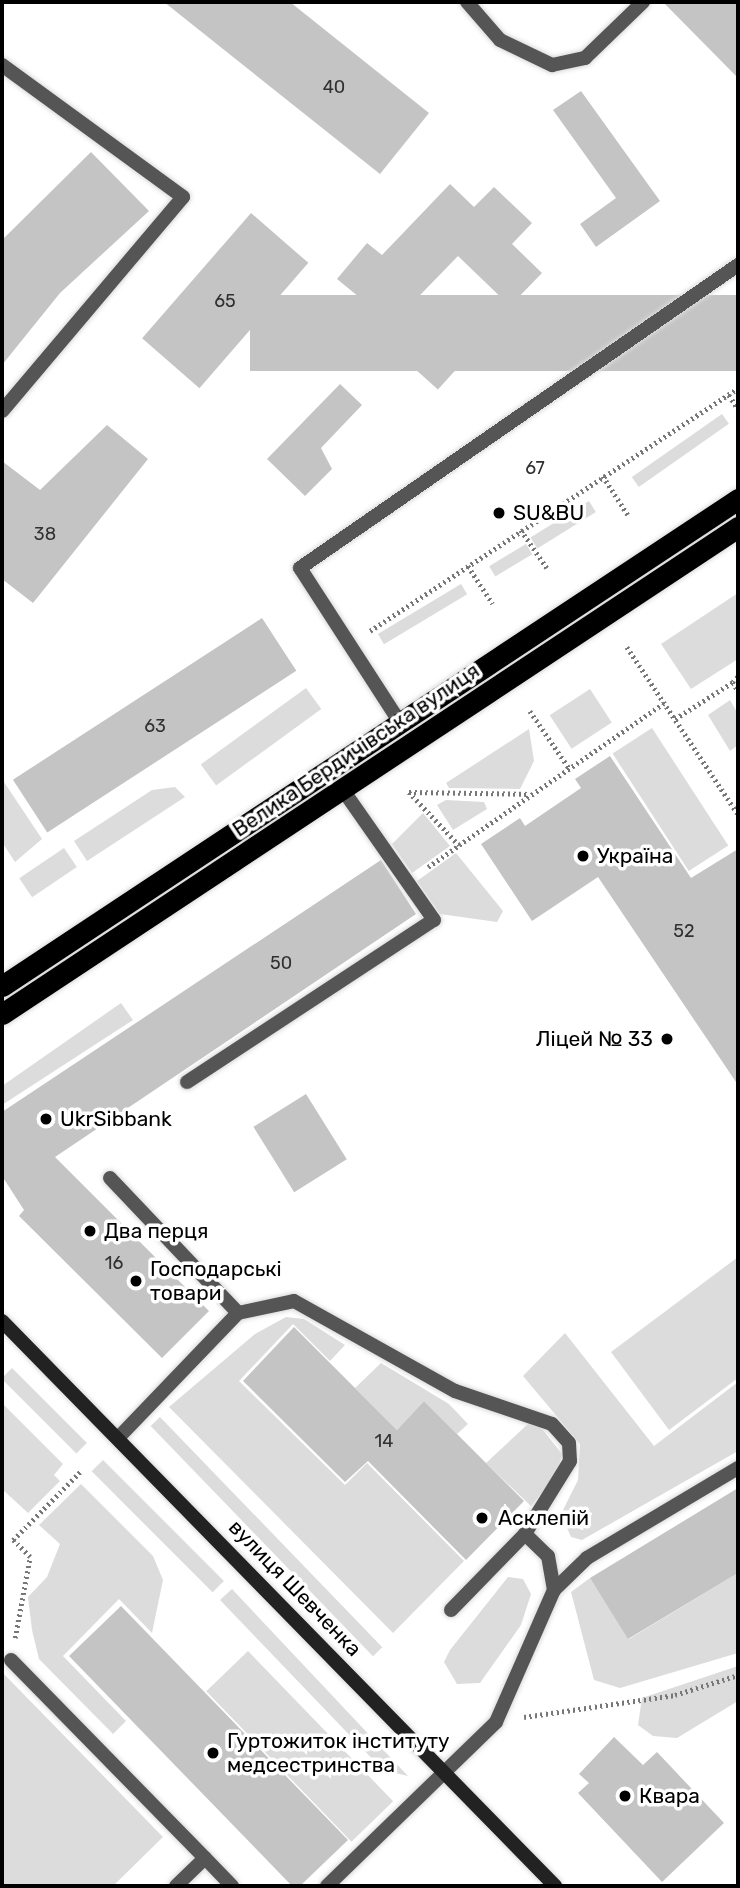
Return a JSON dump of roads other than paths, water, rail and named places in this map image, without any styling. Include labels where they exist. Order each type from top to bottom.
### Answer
[{"type":"highway","name":"Велика Бердичівська вулиця","points":[[2,986],[738,499]]},
{"type":"highway","name":"Велика Бердичівська вулиця","points":[[2,1014],[738,527]]},
{"type":"street","name":"вулиця Шевченка","points":[[2,1321],[119,1437],[555,1886]]},
{"type":"lane","points":[[467,2],[500,40],[552,65],[585,58],[643,2]]},
{"type":"lane","points":[[2,65],[183,197],[2,411]]},
{"type":"lane","points":[[399,721],[300,568],[738,265]]},
{"type":"lane","points":[[187,1082],[434,920],[343,790]]},
{"type":"lane","points":[[110,1178],[238,1313]]},
{"type":"lane","points":[[119,1437],[238,1313],[294,1301],[455,1391],[552,1424],[569,1443],[570,1461],[524,1534],[451,1610]]},
{"type":"lane","points":[[327,1886],[496,1721],[554,1590],[587,1558],[738,1468]]},
{"type":"lane","points":[[524,1534],[548,1556],[554,1590]]},
{"type":"lane","points":[[11,1660],[232,1886]]},
{"type":"lane","points":[[176,1886],[205,1858]]},
{"type":"place","name":"SU&BU","points":[[499,513]]},
{"type":"place","name":"Україна","points":[[583,856]]},
{"type":"place","name":"Ліцей № 33","points":[[667,1039]]},
{"type":"place","name":"UkrSibbank","points":[[46,1119]]},
{"type":"place","name":"Два перця","points":[[90,1231]]},
{"type":"place","name":"Господарські товари","points":[[136,1281]]},
{"type":"place","name":"Асклепій","points":[[482,1518]]},
{"type":"place","name":"Гуртожиток інституту медсестринства","points":[[213,1753]]},
{"type":"place","name":"Квара","points":[[625,1796]]}]
